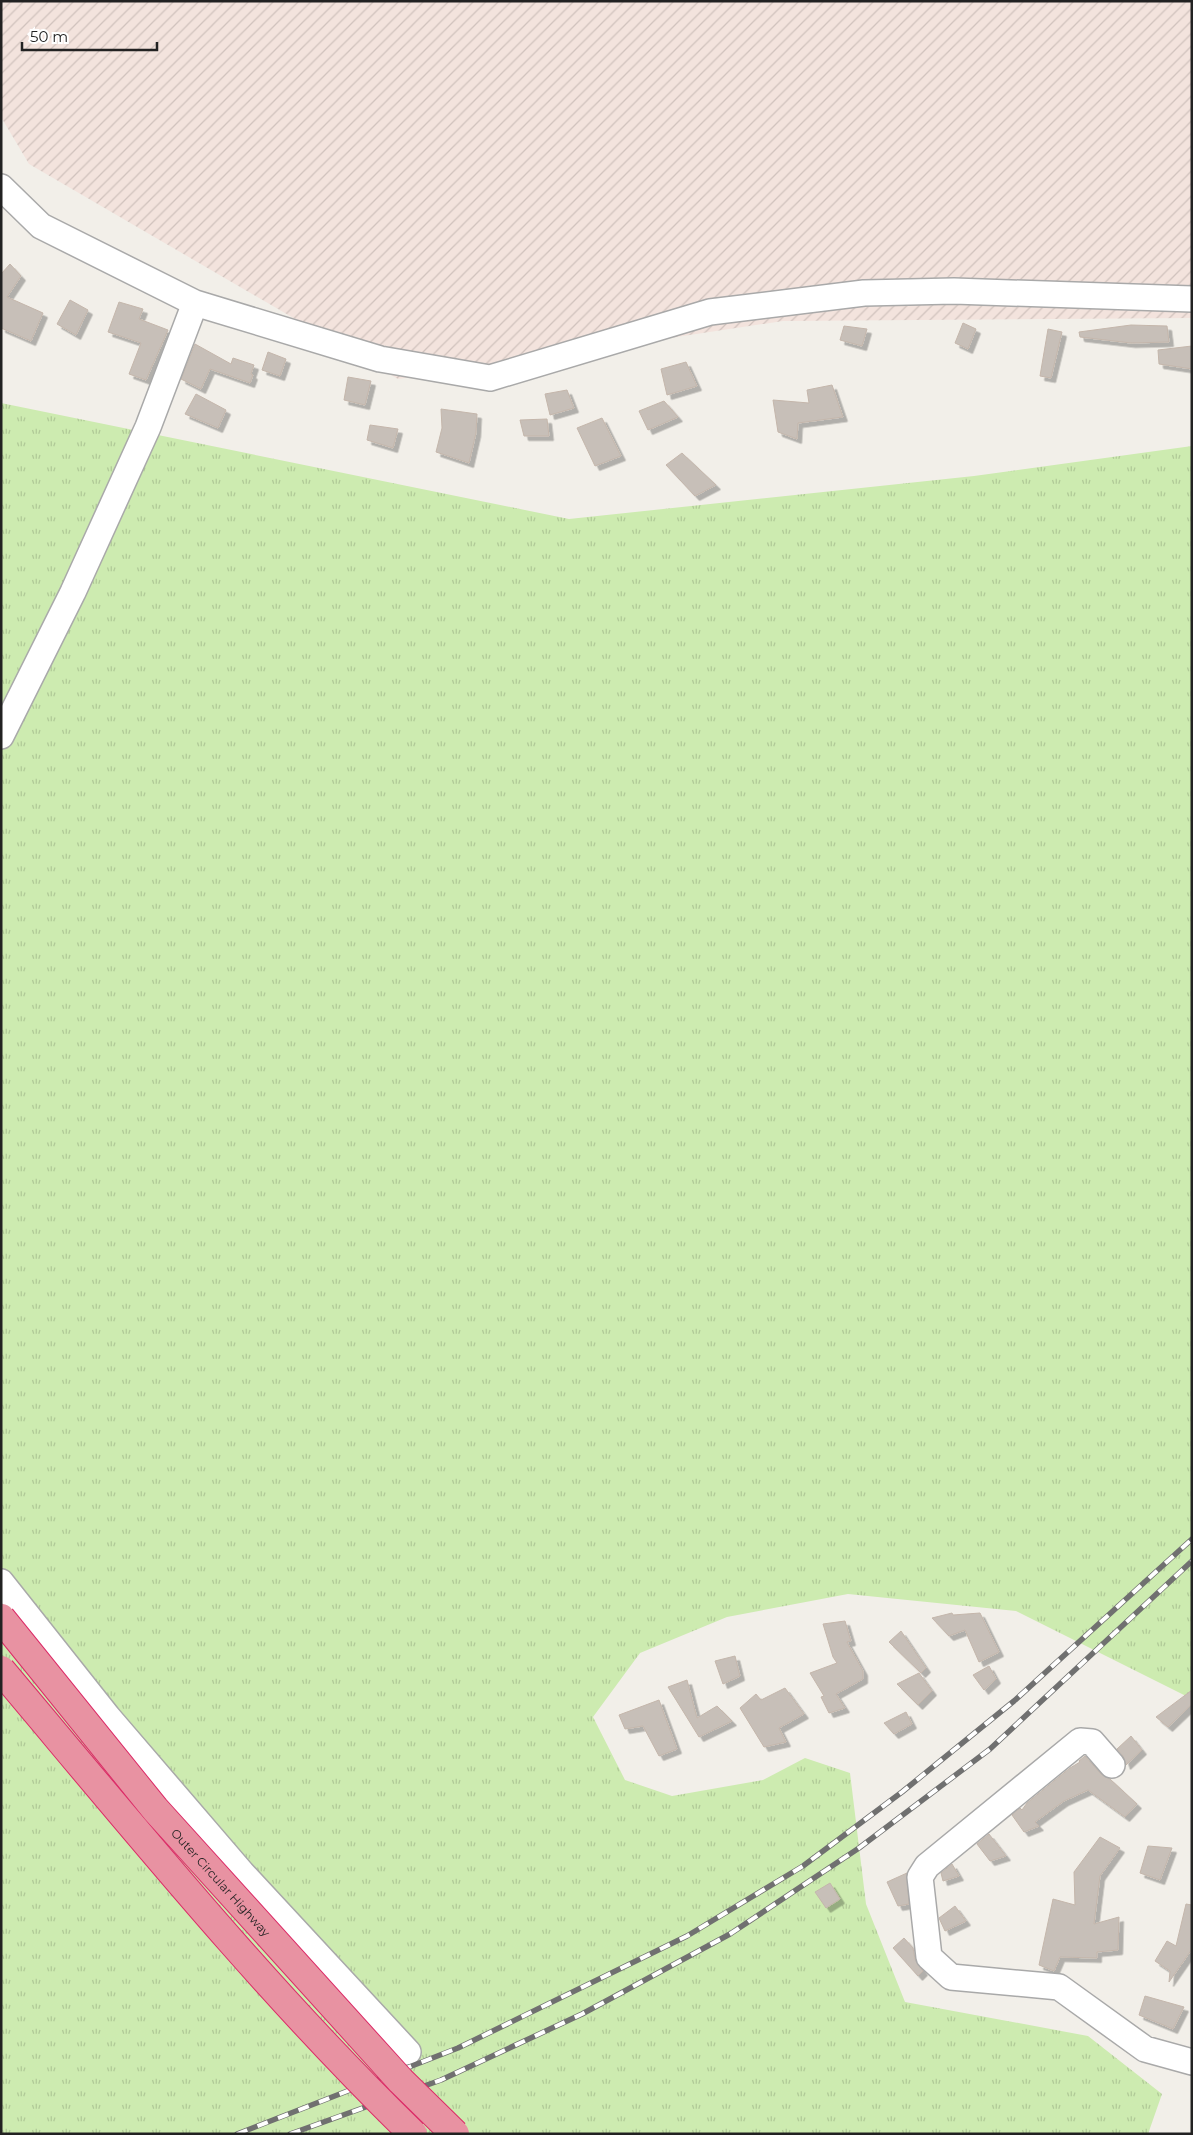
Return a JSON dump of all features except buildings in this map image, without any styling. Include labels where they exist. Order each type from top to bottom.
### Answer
[{"type":"highway","name":"Outer Circular Highway","points":[[1,1618],[155,1809],[401,2081],[455,2134]]},
{"type":"highway","points":[[1,1670],[281,1999],[413,2134]]},
{"type":"street","points":[[1,186],[42,226],[195,303],[380,359],[490,378],[710,312],[864,293],[954,291],[1192,299]]},
{"type":"street","points":[[1,736],[74,592],[144,436],[195,303]]},
{"type":"street","points":[[1,1582],[108,1717],[242,1873],[408,2052]]},
{"type":"street","points":[[1112,1765],[1092,1742],[1080,1741],[927,1866],[920,1877],[930,1957],[952,1976],[1059,1987],[1145,2049],[1192,2062]]},
{"type":"shaded area","points":[[1,1],[1192,1],[1192,318],[783,321],[398,379],[29,164],[1,117]]},
{"type":"green space","points":[[1,403],[569,519],[974,476],[1192,446],[1192,1699],[1016,1611],[848,1594],[727,1617],[640,1653],[593,1717],[625,1780],[672,1796],[763,1780],[805,1758],[850,1773],[866,1904],[905,2002],[1088,2036],[1162,2094],[1148,2134],[1,2134]]},
{"type":"railway","points":[[237,2134],[458,2048],[687,1936],[803,1866],[902,1792],[1014,1701],[1192,1539]]},
{"type":"railway","points":[[290,2134],[441,2080],[582,2014],[730,1934],[859,1848],[990,1749],[1192,1561]]}]
